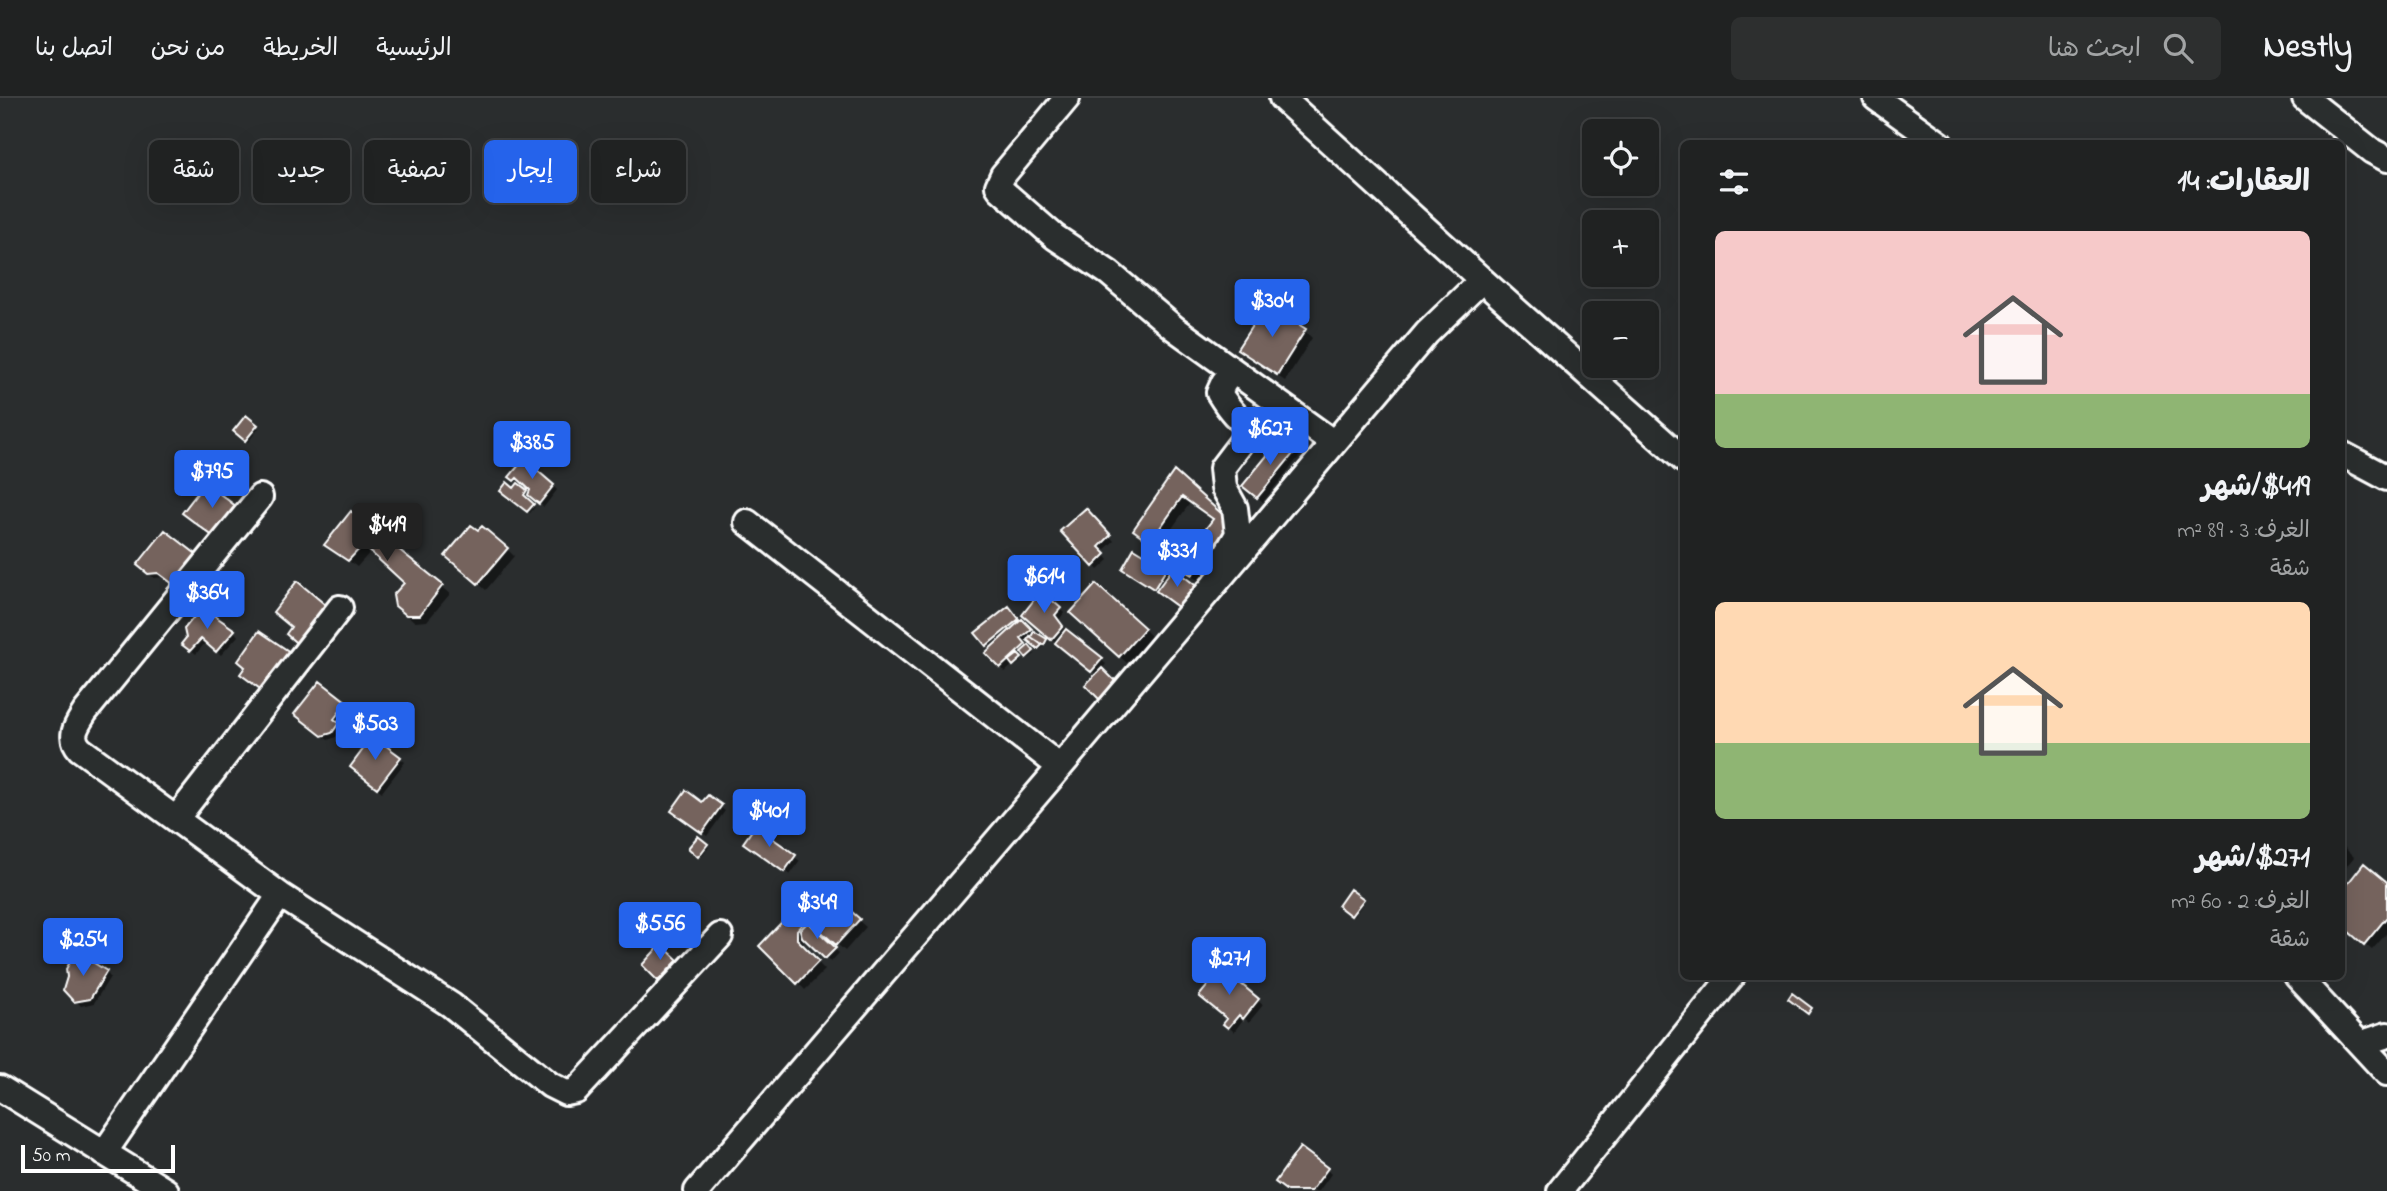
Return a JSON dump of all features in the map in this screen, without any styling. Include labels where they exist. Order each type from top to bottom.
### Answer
[{"type":"street","points":[[1067,98],[1003,174],[1000,190],[1055,237],[1109,273],[1174,328],[1334,443]]},
{"type":"street","points":[[1282,98],[1680,456]]},
{"type":"street","points":[[1876,98],[1934,140]]},
{"type":"street","points":[[2305,98],[2372,151],[2387,159]]},
{"type":"street","points":[[697,1191],[1060,768],[1427,333],[1482,280]]},
{"type":"street","points":[[1234,372],[1224,382],[1219,393],[1228,408],[1247,424],[1259,428],[1275,423],[1280,415],[1275,401]]},
{"type":"street","points":[[1215,584],[1224,558],[1238,534],[1235,508],[1224,488],[1223,468],[1254,426]]},
{"type":"street","points":[[2345,456],[2387,478]]},
{"type":"street","points":[[260,497],[85,712],[73,734],[74,742],[80,749],[280,895],[451,1005],[550,1085],[566,1093],[576,1091],[720,936]]},
{"type":"street","points":[[747,522],[1060,768]]},
{"type":"street","points":[[176,819],[340,608]]},
{"type":"street","points":[[104,1153],[280,895]]},
{"type":"street","points":[[1560,1191],[1729,980]]},
{"type":"street","points":[[2301,980],[2387,1073]]},
{"type":"street","points":[[2360,1044],[2387,1035]]},
{"type":"street","points":[[0,1088],[166,1191]]},
{"type":"building","points":[[1266,304],[1306,329],[1277,375],[1237,349]]},
{"type":"building","points":[[246,415],[258,425],[245,441],[233,431]]},
{"type":"building","points":[[1283,436],[1298,448],[1257,498],[1242,486]]},
{"type":"building","points":[[524,459],[554,485],[539,504],[528,495],[530,490],[517,478],[514,481],[509,477]]},
{"type":"building","points":[[1174,471],[1231,522],[1192,575],[1164,560],[1174,546],[1179,549],[1183,544],[1196,553],[1206,538],[1201,535],[1213,519],[1182,497],[1150,542],[1133,530]]},
{"type":"building","points":[[209,478],[224,489],[220,494],[241,510],[218,540],[182,513]]},
{"type":"building","points":[[507,482],[514,488],[518,483],[527,490],[524,495],[534,504],[527,512],[500,491]]},
{"type":"building","points":[[1086,508],[1111,535],[1099,547],[1106,554],[1093,567],[1060,531]]},
{"type":"building","points":[[351,511],[443,585],[420,615],[406,615],[395,606],[393,595],[404,583],[363,545],[348,561],[324,545]]},
{"type":"building","points":[[471,525],[478,530],[482,526],[508,548],[478,584],[445,556]]},
{"type":"building","points":[[165,530],[200,557],[177,587],[158,573],[148,574],[137,565]]},
{"type":"building","points":[[1134,548],[1167,568],[1154,589],[1122,569]]},
{"type":"building","points":[[1173,568],[1199,588],[1182,610],[1156,591]]},
{"type":"building","points":[[297,581],[328,607],[302,648],[286,634],[291,627],[273,612]]},
{"type":"building","points":[[1096,584],[1145,628],[1119,657],[1070,613]]},
{"type":"building","points":[[1041,591],[1061,608],[1055,615],[1063,626],[1051,640],[1022,615]]},
{"type":"building","points":[[1009,606],[1019,619],[986,646],[975,633]]},
{"type":"building","points":[[202,607],[235,630],[216,652],[201,639],[190,651],[181,644],[186,638],[184,629]]},
{"type":"building","points":[[1022,619],[1032,629],[1021,638],[1026,644],[1000,668],[985,653]]},
{"type":"building","points":[[1066,629],[1103,658],[1091,672],[1055,643]]},
{"type":"building","points":[[259,631],[290,652],[263,691],[240,674],[245,667],[238,661]]},
{"type":"building","points":[[1034,631],[1047,639],[1044,645],[1031,637]]},
{"type":"building","points":[[1030,636],[1042,645],[1038,649],[1027,640]]},
{"type":"building","points":[[1029,645],[1034,651],[1026,658],[1021,652]]},
{"type":"building","points":[[1018,654],[1022,658],[1013,666],[1009,661]]},
{"type":"building","points":[[1102,668],[1121,687],[1104,704],[1085,685]]},
{"type":"building","points":[[320,681],[347,702],[334,719],[339,723],[332,733],[322,736],[294,714]]},
{"type":"building","points":[[373,736],[401,757],[377,788],[350,767]]},
{"type":"building","points":[[686,790],[702,802],[708,795],[722,805],[702,833],[671,811]]},
{"type":"building","points":[[755,826],[796,855],[784,872],[743,843]]},
{"type":"building","points":[[698,836],[708,844],[698,857],[688,848]]},
{"type":"building","points":[[2364,863],[2387,882],[2387,917],[2364,945],[2345,929],[2345,887]]},
{"type":"building","points":[[819,883],[860,919],[836,945],[807,919],[797,930],[797,939],[819,961],[797,984],[759,946]]},
{"type":"building","points":[[1350,889],[1364,899],[1351,916],[1338,906]]},
{"type":"building","points":[[808,922],[836,948],[825,959],[802,937],[800,930]]},
{"type":"building","points":[[661,944],[678,960],[658,981],[642,965]]},
{"type":"building","points":[[76,952],[107,971],[90,999],[74,1002],[63,990],[67,977],[66,969]]},
{"type":"building","points":[[1222,968],[1259,999],[1243,1019],[1239,1015],[1228,1028],[1223,1024],[1227,1019],[1199,996]]},
{"type":"building","points":[[1792,993],[1812,1008],[1808,1014],[1788,999]]},
{"type":"building","points":[[1300,1147],[1328,1168],[1311,1191],[1287,1191],[1275,1182]]}]
